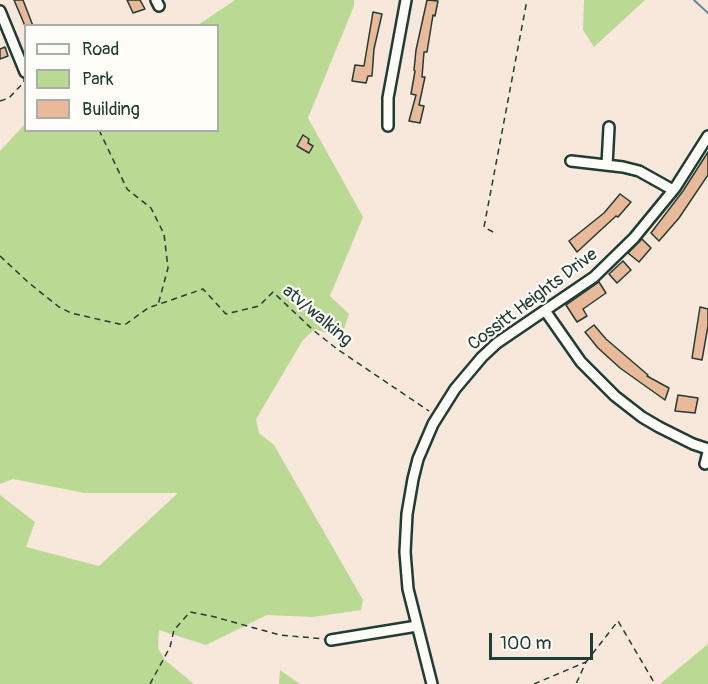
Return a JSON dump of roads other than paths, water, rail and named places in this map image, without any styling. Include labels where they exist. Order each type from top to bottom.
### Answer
[{"type":"street","points":[[388,126],[388,98],[406,0]]},
{"type":"street","points":[[0,11],[4,34],[24,77]]},
{"type":"street","points":[[608,165],[609,127]]},
{"type":"street","name":"Cossitt Heights Drive","points":[[432,684],[406,573],[406,532],[413,479],[425,441],[448,400],[482,357],[497,344],[594,277],[617,256],[673,190],[708,136]]},
{"type":"street","points":[[572,161],[639,171],[673,190]]},
{"type":"street","points":[[546,312],[581,362],[615,396],[659,427],[708,450],[705,464]]},
{"type":"street","points":[[331,640],[417,626]]},
{"type":"waterway","points":[[694,0],[708,13]]}]
